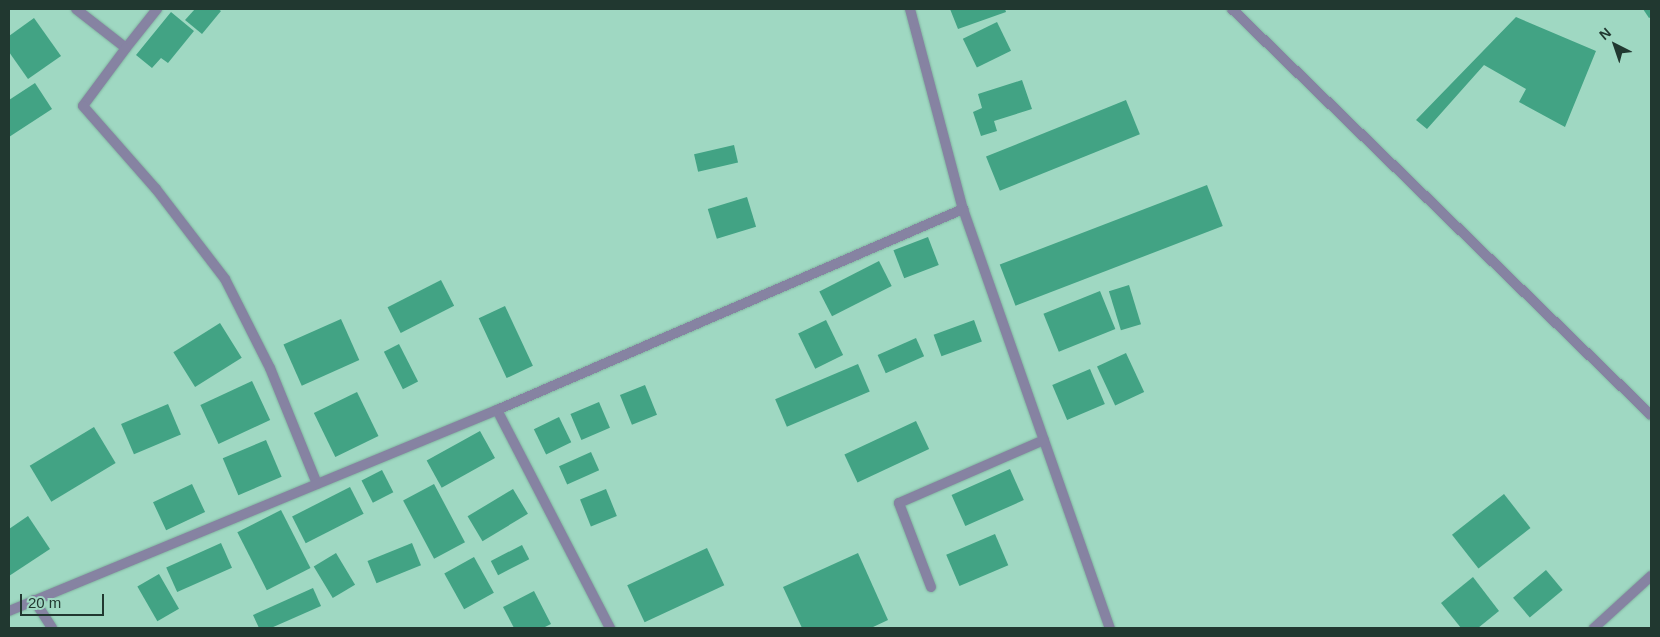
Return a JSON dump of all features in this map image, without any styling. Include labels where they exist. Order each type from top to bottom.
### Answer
[{"type":"street","points":[[76,9],[126,48]]},
{"type":"street","points":[[157,9],[83,106],[156,189],[224,279],[270,368],[317,484]]},
{"type":"street","points":[[910,9],[963,209],[1110,628]]},
{"type":"street","points":[[1232,9],[1651,415]]},
{"type":"street","points":[[9,611],[497,410],[963,209]]},
{"type":"street","points":[[497,410],[610,628]]},
{"type":"street","points":[[931,587],[898,503],[1044,440]]},
{"type":"street","points":[[1594,628],[1651,576]]},
{"type":"street","points":[[34,600],[52,628]]},
{"type":"building","points":[[195,9],[218,9],[221,11],[202,34],[185,20]]},
{"type":"building","points":[[950,9],[1005,9],[1006,12],[958,29]]},
{"type":"building","points":[[1643,9],[1651,9],[1651,17],[1649,18]]},
{"type":"building","points":[[171,12],[194,31],[168,63],[161,58],[152,68],[136,55]]},
{"type":"building","points":[[1516,17],[1596,51],[1565,127],[1519,102],[1526,89],[1484,65],[1427,129],[1416,120]]},
{"type":"building","points":[[34,18],[61,56],[28,79],[9,52],[9,36]]},
{"type":"building","points":[[997,22],[1011,51],[977,67],[963,39]]},
{"type":"building","points":[[1022,80],[1032,109],[994,121],[997,131],[981,136],[973,112],[982,108],[978,94]]},
{"type":"building","points":[[35,83],[52,109],[9,137],[9,100]]},
{"type":"building","points":[[1126,100],[1140,134],[1000,191],[986,157]]},
{"type":"building","points":[[734,145],[738,163],[698,172],[694,154]]},
{"type":"building","points":[[1207,185],[1223,226],[1016,306],[1000,265]]},
{"type":"building","points":[[747,197],[756,227],[717,239],[708,209]]},
{"type":"building","points":[[928,237],[939,265],[904,278],[893,250]]},
{"type":"building","points":[[879,261],[892,286],[832,316],[819,291]]},
{"type":"building","points":[[441,280],[454,306],[401,333],[388,307]]},
{"type":"building","points":[[1129,285],[1141,324],[1121,330],[1109,291]]},
{"type":"building","points":[[1100,291],[1115,329],[1059,352],[1043,314]]},
{"type":"building","points":[[505,306],[533,366],[507,378],[479,318]]},
{"type":"building","points":[[341,319],[359,360],[302,386],[283,345]]},
{"type":"building","points":[[826,320],[843,355],[815,369],[798,334]]},
{"type":"building","points":[[974,320],[982,342],[941,356],[934,335]]},
{"type":"building","points":[[220,323],[242,358],[195,387],[173,352]]},
{"type":"building","points":[[916,338],[924,356],[886,373],[878,355]]},
{"type":"building","points":[[399,344],[418,381],[403,389],[384,352]]},
{"type":"building","points":[[1126,353],[1144,392],[1115,405],[1097,367]]},
{"type":"building","points":[[858,364],[870,392],[787,427],[775,399]]},
{"type":"building","points":[[1090,369],[1105,404],[1067,420],[1052,385]]},
{"type":"building","points":[[252,381],[270,420],[219,444],[200,405]]},
{"type":"building","points":[[645,385],[657,415],[632,425],[620,395]]},
{"type":"building","points":[[357,392],[378,436],[335,457],[314,413]]},
{"type":"building","points":[[599,402],[610,428],[581,440],[570,414]]},
{"type":"building","points":[[168,404],[181,434],[134,454],[121,424]]},
{"type":"building","points":[[559,417],[571,442],[546,454],[534,429]]},
{"type":"building","points":[[916,421],[929,449],[858,482],[844,454]]},
{"type":"building","points":[[94,427],[116,463],[51,502],[30,466]]},
{"type":"building","points":[[480,431],[495,458],[442,488],[427,461]]},
{"type":"building","points":[[266,440],[282,477],[238,495],[223,458]]},
{"type":"building","points":[[591,452],[599,470],[567,485],[559,466]]},
{"type":"building","points":[[1010,469],[1024,500],[965,526],[952,495]]},
{"type":"building","points":[[382,470],[393,492],[373,503],[362,480]]},
{"type":"building","points":[[192,484],[205,512],[166,530],[153,502]]},
{"type":"building","points":[[434,484],[465,542],[434,559],[403,500]]},
{"type":"building","points":[[350,487],[364,514],[306,543],[292,517]]},
{"type":"building","points":[[513,489],[528,514],[483,541],[468,516]]},
{"type":"building","points":[[606,489],[617,516],[591,526],[580,499]]},
{"type":"building","points":[[1504,494],[1530,528],[1478,569],[1452,535]]},
{"type":"building","points":[[281,510],[311,568],[267,590],[237,532]]},
{"type":"building","points":[[28,516],[50,549],[9,576],[9,529]]},
{"type":"building","points":[[995,534],[1008,565],[959,586],[946,555]]},
{"type":"building","points":[[221,543],[232,568],[177,592],[166,567]]},
{"type":"building","points":[[412,543],[421,565],[376,583],[367,561]]},
{"type":"building","points":[[522,545],[529,559],[498,575],[491,561]]},
{"type":"building","points":[[707,548],[724,585],[645,622],[627,585]]},
{"type":"building","points":[[336,553],[355,585],[333,598],[314,566]]},
{"type":"building","points":[[858,553],[888,620],[871,628],[802,628],[783,587]]},
{"type":"building","points":[[474,557],[494,593],[464,609],[444,573]]},
{"type":"building","points":[[1546,570],[1563,590],[1530,618],[1513,598]]},
{"type":"building","points":[[159,574],[179,609],[157,621],[137,586]]},
{"type":"building","points":[[1473,577],[1499,611],[1478,628],[1461,628],[1441,603]]},
{"type":"building","points":[[313,588],[321,606],[271,628],[259,628],[253,615]]},
{"type":"building","points":[[534,591],[551,624],[543,628],[514,628],[503,607]]}]
